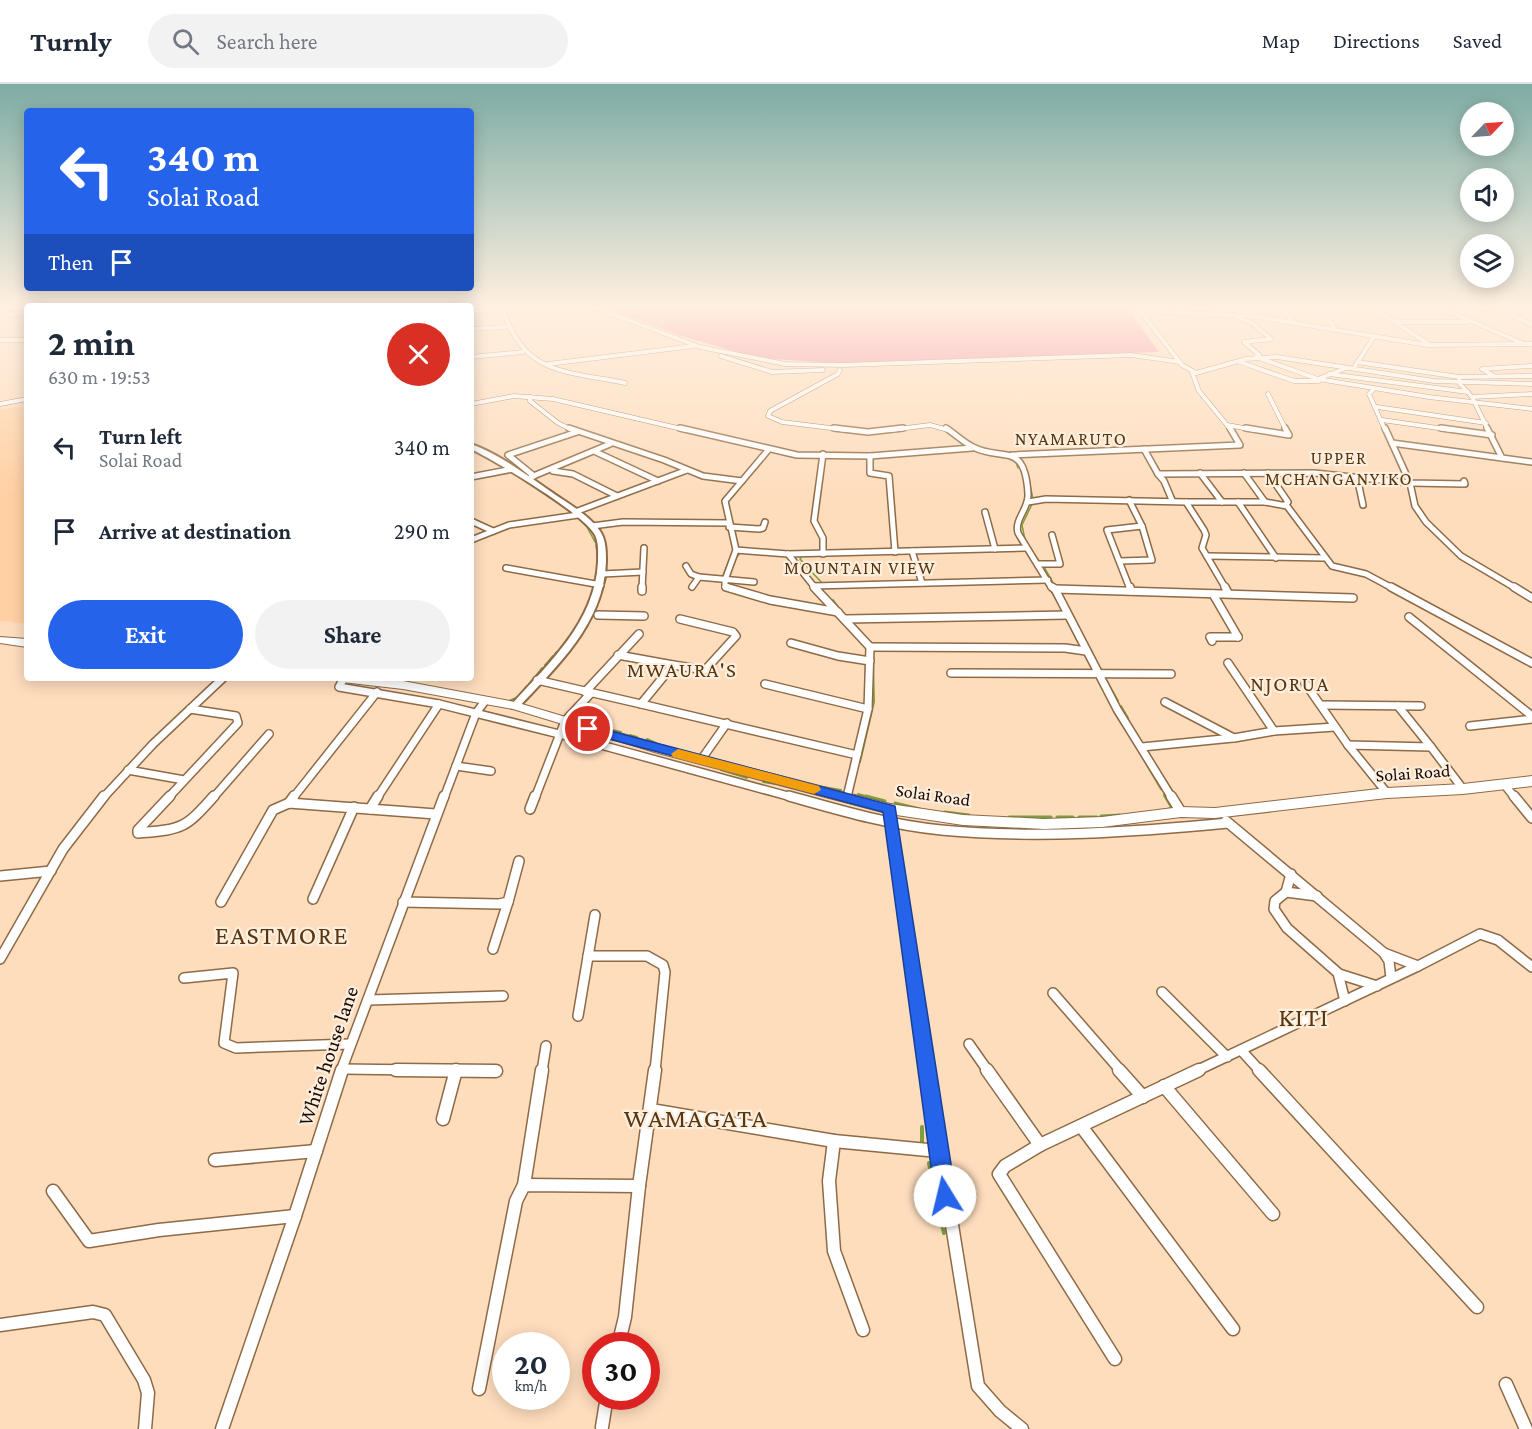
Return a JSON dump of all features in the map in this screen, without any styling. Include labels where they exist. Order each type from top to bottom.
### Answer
[{"type":"highway","points":[[0,640],[24,644]]},
{"type":"highway","name":"Solai Road","points":[[369,681],[515,705],[562,728],[847,797],[891,815],[1044,824],[1102,822],[1181,812],[1215,813],[1387,793],[1463,789],[1532,781]]},
{"type":"street","points":[[559,370],[625,383]]},
{"type":"street","points":[[764,370],[772,372],[840,370]]},
{"type":"street","points":[[840,370],[838,374],[770,411],[768,416],[782,422],[854,432],[930,425],[946,428],[974,448]]},
{"type":"street","points":[[1189,370],[1198,373],[1210,370]]},
{"type":"street","points":[[1262,370],[1294,381],[1319,380],[1327,374],[1347,370]]},
{"type":"street","points":[[1291,370],[1319,380],[1374,389],[1532,409]]},
{"type":"street","points":[[1367,370],[1460,384],[1532,384]]},
{"type":"street","points":[[1410,370],[1459,377],[1532,376]]},
{"type":"street","points":[[1483,370],[1494,376]]},
{"type":"street","points":[[474,403],[514,396],[575,403],[797,455],[870,456],[974,448],[1012,455],[1240,445],[1234,434],[1200,392],[1191,372]]},
{"type":"street","points":[[1327,374],[1469,392]]},
{"type":"street","points":[[1459,377],[1460,384],[1474,400],[1502,458]]},
{"type":"street","points":[[1374,389],[1370,394],[1410,483],[1415,506],[1440,538],[1461,556],[1532,598]]},
{"type":"street","points":[[1225,424],[1288,435],[1268,394]]},
{"type":"street","points":[[1474,400],[1532,394]]},
{"type":"street","points":[[530,398],[530,401],[558,423],[577,432],[687,470],[714,478],[742,481]]},
{"type":"street","points":[[0,404],[24,399]]},
{"type":"street","points":[[1377,407],[1486,423]]},
{"type":"street","points":[[1382,420],[1492,435]]},
{"type":"street","points":[[515,705],[579,631],[590,614],[601,585],[602,574],[600,538],[592,526],[531,477],[508,455],[577,432]]},
{"type":"street","points":[[1392,443],[1532,462]]},
{"type":"street","points":[[474,448],[531,477],[596,452],[610,444]]},
{"type":"street","points":[[769,449],[725,501],[736,550],[725,580],[725,587],[742,593],[838,612]]},
{"type":"street","points":[[1144,449],[1164,481],[1172,500]]},
{"type":"street","points":[[596,452],[658,481]]},
{"type":"street","points":[[823,454],[814,521],[824,538],[823,554]]},
{"type":"street","points":[[1012,455],[1017,458],[1023,469],[1028,502],[1016,527],[1050,587],[1055,589],[1353,598]]},
{"type":"street","points":[[870,456],[870,473],[889,476],[895,552]]},
{"type":"street","points":[[474,476],[513,469]]},
{"type":"street","points":[[474,539],[509,525],[577,513],[687,470]]},
{"type":"street","points":[[548,471],[572,471],[581,475],[601,491],[617,496]]},
{"type":"street","points":[[1158,474],[1314,472],[1410,483],[1465,484],[1464,481]]},
{"type":"street","points":[[1200,473],[1222,502]]},
{"type":"street","points":[[1244,473],[1265,502]]},
{"type":"street","points":[[1268,473],[1288,502],[1285,505]]},
{"type":"street","points":[[1357,477],[1362,505]]},
{"type":"street","points":[[1028,502],[1046,499],[1172,500],[1265,502],[1285,505],[1334,568],[1366,574],[1532,663]]},
{"type":"street","points":[[1120,561],[1152,560],[1142,526],[1129,500]]},
{"type":"street","points":[[1186,502],[1206,535],[1202,548],[1228,594]]},
{"type":"street","points":[[1238,502],[1276,558]]},
{"type":"street","points":[[985,512],[995,549]]},
{"type":"street","points":[[474,522],[493,531]]},
{"type":"street","points":[[592,526],[623,522],[729,525],[759,529],[765,522]]},
{"type":"street","points":[[1131,591],[1107,530],[1142,526]]},
{"type":"street","points":[[1038,564],[1060,564],[1052,535]]},
{"type":"street","points":[[642,591],[644,548]]},
{"type":"street","points":[[736,550],[823,554],[1026,548]]},
{"type":"street","points":[[912,551],[922,583]]},
{"type":"street","points":[[788,554],[813,586],[870,647],[868,709],[847,797]]},
{"type":"street","points":[[1207,556],[1324,558]]},
{"type":"street","points":[[686,566],[691,574],[699,577],[754,582]]},
{"type":"street","points":[[506,568],[601,585]]},
{"type":"street","points":[[602,574],[643,572]]},
{"type":"street","points":[[693,588],[699,577]]},
{"type":"street","points":[[813,586],[1048,580]]},
{"type":"street","points":[[1055,589],[1098,674],[1181,812]]},
{"type":"street","points":[[1212,641],[1210,637],[1238,637],[1213,594]]},
{"type":"street","points":[[598,615],[644,616]]},
{"type":"street","points":[[844,619],[1067,615]]},
{"type":"street","points":[[1409,617],[1532,718]]},
{"type":"street","points":[[618,655],[701,672],[708,669],[736,636],[733,632],[680,619]]},
{"type":"street","points":[[530,809],[562,728],[618,655],[639,634]]},
{"type":"street","points":[[791,643],[838,656],[870,661]]},
{"type":"street","points":[[870,647],[1065,648],[1086,651]]},
{"type":"street","points":[[1228,663],[1274,731]]},
{"type":"street","points":[[642,705],[673,665]]},
{"type":"street","points":[[951,673],[1171,674]]},
{"type":"street","points":[[537,680],[857,755]]},
{"type":"street","points":[[0,959],[51,871],[87,816],[128,770],[220,681]]},
{"type":"street","points":[[342,681],[339,687],[377,692],[562,728]]},
{"type":"street","points":[[765,684],[868,709]]},
{"type":"street","points":[[1305,684],[1348,745],[1387,793]]},
{"type":"street","points":[[221,902],[273,810],[289,802],[377,692]]},
{"type":"street","name":"White house lane","points":[[222,1429],[295,1216],[350,1044],[369,1000],[436,814],[476,713],[485,701]]},
{"type":"street","points":[[1165,702],[1234,738]]},
{"type":"street","points":[[370,809],[439,704]]},
{"type":"street","points":[[1321,705],[1421,706]]},
{"type":"street","points":[[1398,706],[1463,789]]},
{"type":"street","points":[[190,709],[236,716],[238,723],[138,830],[138,833],[176,830],[194,819],[269,734]]},
{"type":"street","points":[[1470,726],[1532,718]]},
{"type":"street","points":[[701,760],[727,723]]},
{"type":"street","points":[[1142,747],[1234,738],[1274,731],[1335,727]]},
{"type":"street","points":[[583,734],[861,816],[891,815],[940,830],[1066,834],[1123,833],[1228,823]]},
{"type":"street","points":[[1348,745],[1431,747]]},
{"type":"street","points":[[456,766],[491,771]]},
{"type":"street","points":[[128,770],[184,780]]},
{"type":"street","points":[[1504,784],[1532,818]]},
{"type":"street","points":[[289,802],[436,814]]},
{"type":"street","points":[[313,899],[354,807]]},
{"type":"street","points":[[1215,813],[1384,953],[1389,961],[1391,978]]},
{"type":"street","points":[[891,815],[938,1151],[978,1386],[1000,1411],[1022,1429]]},
{"type":"street","points":[[493,949],[519,861]]},
{"type":"street","points":[[0,876],[51,871]]},
{"type":"street","points":[[1291,874],[1286,892],[1275,901],[1273,908],[1275,916],[1339,974],[1377,986]]},
{"type":"street","points":[[1286,892],[1317,896]]},
{"type":"street","points":[[403,902],[499,904],[508,902]]},
{"type":"street","points":[[578,1016],[595,915]]},
{"type":"street","points":[[1114,1359],[999,1174],[1005,1166],[1040,1145],[1377,986],[1480,934],[1498,940],[1532,967]]},
{"type":"street","points":[[1384,953],[1418,966]]},
{"type":"street","points":[[588,956],[647,956],[663,965],[651,1110],[639,1186],[621,1332]]},
{"type":"street","points":[[184,978],[233,973],[234,985],[223,1026],[224,1043],[236,1048],[350,1044]]},
{"type":"street","points":[[1339,974],[1346,1000]]},
{"type":"street","points":[[1162,992],[1227,1057]]},
{"type":"street","points":[[1053,993],[1143,1097]]},
{"type":"street","points":[[369,1000],[502,996]]},
{"type":"street","points":[[969,1044],[1040,1145]]},
{"type":"street","points":[[479,1389],[516,1201],[524,1185],[546,1046]]},
{"type":"street","points":[[1241,1050],[1477,1306]]},
{"type":"street","points":[[342,1069],[496,1071]]},
{"type":"street","points":[[442,1119],[456,1070]]},
{"type":"street","points":[[1164,1086],[1273,1214]]},
{"type":"street","points":[[651,1110],[834,1141],[938,1151]]},
{"type":"street","points":[[1081,1126],[1233,1329]]},
{"type":"street","points":[[834,1141],[830,1181],[834,1251],[863,1330]]},
{"type":"street","points":[[215,1160],[316,1151]]},
{"type":"street","points":[[524,1185],[639,1186]]},
{"type":"street","points":[[53,1191],[90,1241],[159,1230],[295,1216]]},
{"type":"street","points":[[0,1325],[93,1312],[105,1315],[144,1380],[148,1393],[144,1429]]},
{"type":"street","points":[[1506,1384],[1526,1429]]},
{"type":"street","points":[[602,1426],[605,1410]]},
{"type":"shaded area","points":[[24,406],[24,624],[0,621],[0,409]]},
{"type":"waterway","points":[[474,450],[479,453]]},
{"type":"waterway","points":[[1015,460],[1018,468]]},
{"type":"waterway","points":[[1026,470],[1029,477]]},
{"type":"waterway","points":[[512,472],[574,514]]},
{"type":"waterway","points":[[1029,480],[1033,499]]},
{"type":"waterway","points":[[559,498],[572,506]]},
{"type":"waterway","points":[[1025,540],[1022,525],[1033,502]]},
{"type":"waterway","points":[[577,516],[587,527],[595,542]]},
{"type":"waterway","points":[[1016,535],[1022,546]]},
{"type":"waterway","points":[[596,545],[597,552]]},
{"type":"waterway","points":[[803,551],[815,551]]},
{"type":"waterway","points":[[736,558],[740,553]]},
{"type":"waterway","points":[[1033,553],[1040,562]]},
{"type":"waterway","points":[[605,554],[607,572]]},
{"type":"waterway","points":[[802,556],[800,559],[822,583]]},
{"type":"waterway","points":[[722,578],[730,558]]},
{"type":"waterway","points":[[1043,565],[1055,586]]},
{"type":"waterway","points":[[603,589],[607,575]]},
{"type":"waterway","points":[[588,622],[603,587]]},
{"type":"waterway","points":[[1050,589],[1058,602]]},
{"type":"waterway","points":[[580,621],[592,596]]},
{"type":"waterway","points":[[833,600],[840,610]]},
{"type":"waterway","points":[[1065,616],[1080,646]]},
{"type":"waterway","points":[[1091,650],[1096,661]]},
{"type":"waterway","points":[[1084,653],[1094,672]]},
{"type":"waterway","points":[[548,662],[553,656]]},
{"type":"waterway","points":[[860,762],[874,702],[873,661]]},
{"type":"waterway","points":[[535,677],[542,668]]},
{"type":"waterway","points":[[1105,678],[1118,701]]},
{"type":"waterway","points":[[529,684],[533,679]]},
{"type":"waterway","points":[[509,701],[518,697],[527,686]]},
{"type":"waterway","points":[[1121,706],[1128,718]]},
{"type":"waterway","points":[[1115,713],[1123,726]]},
{"type":"waterway","points":[[604,728],[621,732]]},
{"type":"waterway","points":[[630,735],[637,737]]},
{"type":"waterway","points":[[1130,736],[1161,789]]},
{"type":"waterway","points":[[647,739],[656,743]]},
{"type":"waterway","points":[[721,770],[747,778]]},
{"type":"waterway","points":[[763,782],[776,784]]},
{"type":"waterway","points":[[823,787],[841,790]]},
{"type":"waterway","points":[[858,794],[872,798]]},
{"type":"waterway","points":[[866,796],[885,801]]},
{"type":"waterway","points":[[1165,796],[1172,808],[1169,809]]},
{"type":"waterway","points":[[895,803],[920,809]]},
{"type":"waterway","points":[[945,812],[969,815]]},
{"type":"waterway","points":[[1101,816],[1120,815]]},
{"type":"waterway","points":[[1009,817],[1051,817]]},
{"type":"waterway","points":[[1057,817],[1073,817]]},
{"type":"waterway","points":[[1079,817],[1097,817]]},
{"type":"waterway","points":[[922,1127],[922,1142]]},
{"type":"waterway","points":[[929,1163],[944,1233]]},
{"type":"slow traffic","points":[[678,754],[814,790]]},
{"type":"district","name":"NYAMARUTO","points":[[1071,439]]},
{"type":"district","name":"UPPER MCHANGANYIKO","points":[[1339,468]]},
{"type":"district","name":"MOUNTAIN VIEW","points":[[860,568]]},
{"type":"district","name":"MWAURA'S","points":[[682,670]]},
{"type":"district","name":"NJORUA","points":[[1290,684]]},
{"type":"district","name":"EASTMORE","points":[[282,935]]},
{"type":"district","name":"KITI","points":[[1304,1017]]},
{"type":"district","name":"WAMAGATA","points":[[696,1118]]},
{"type":"route","points":[[588,729],[890,809],[945,1196]]}]
